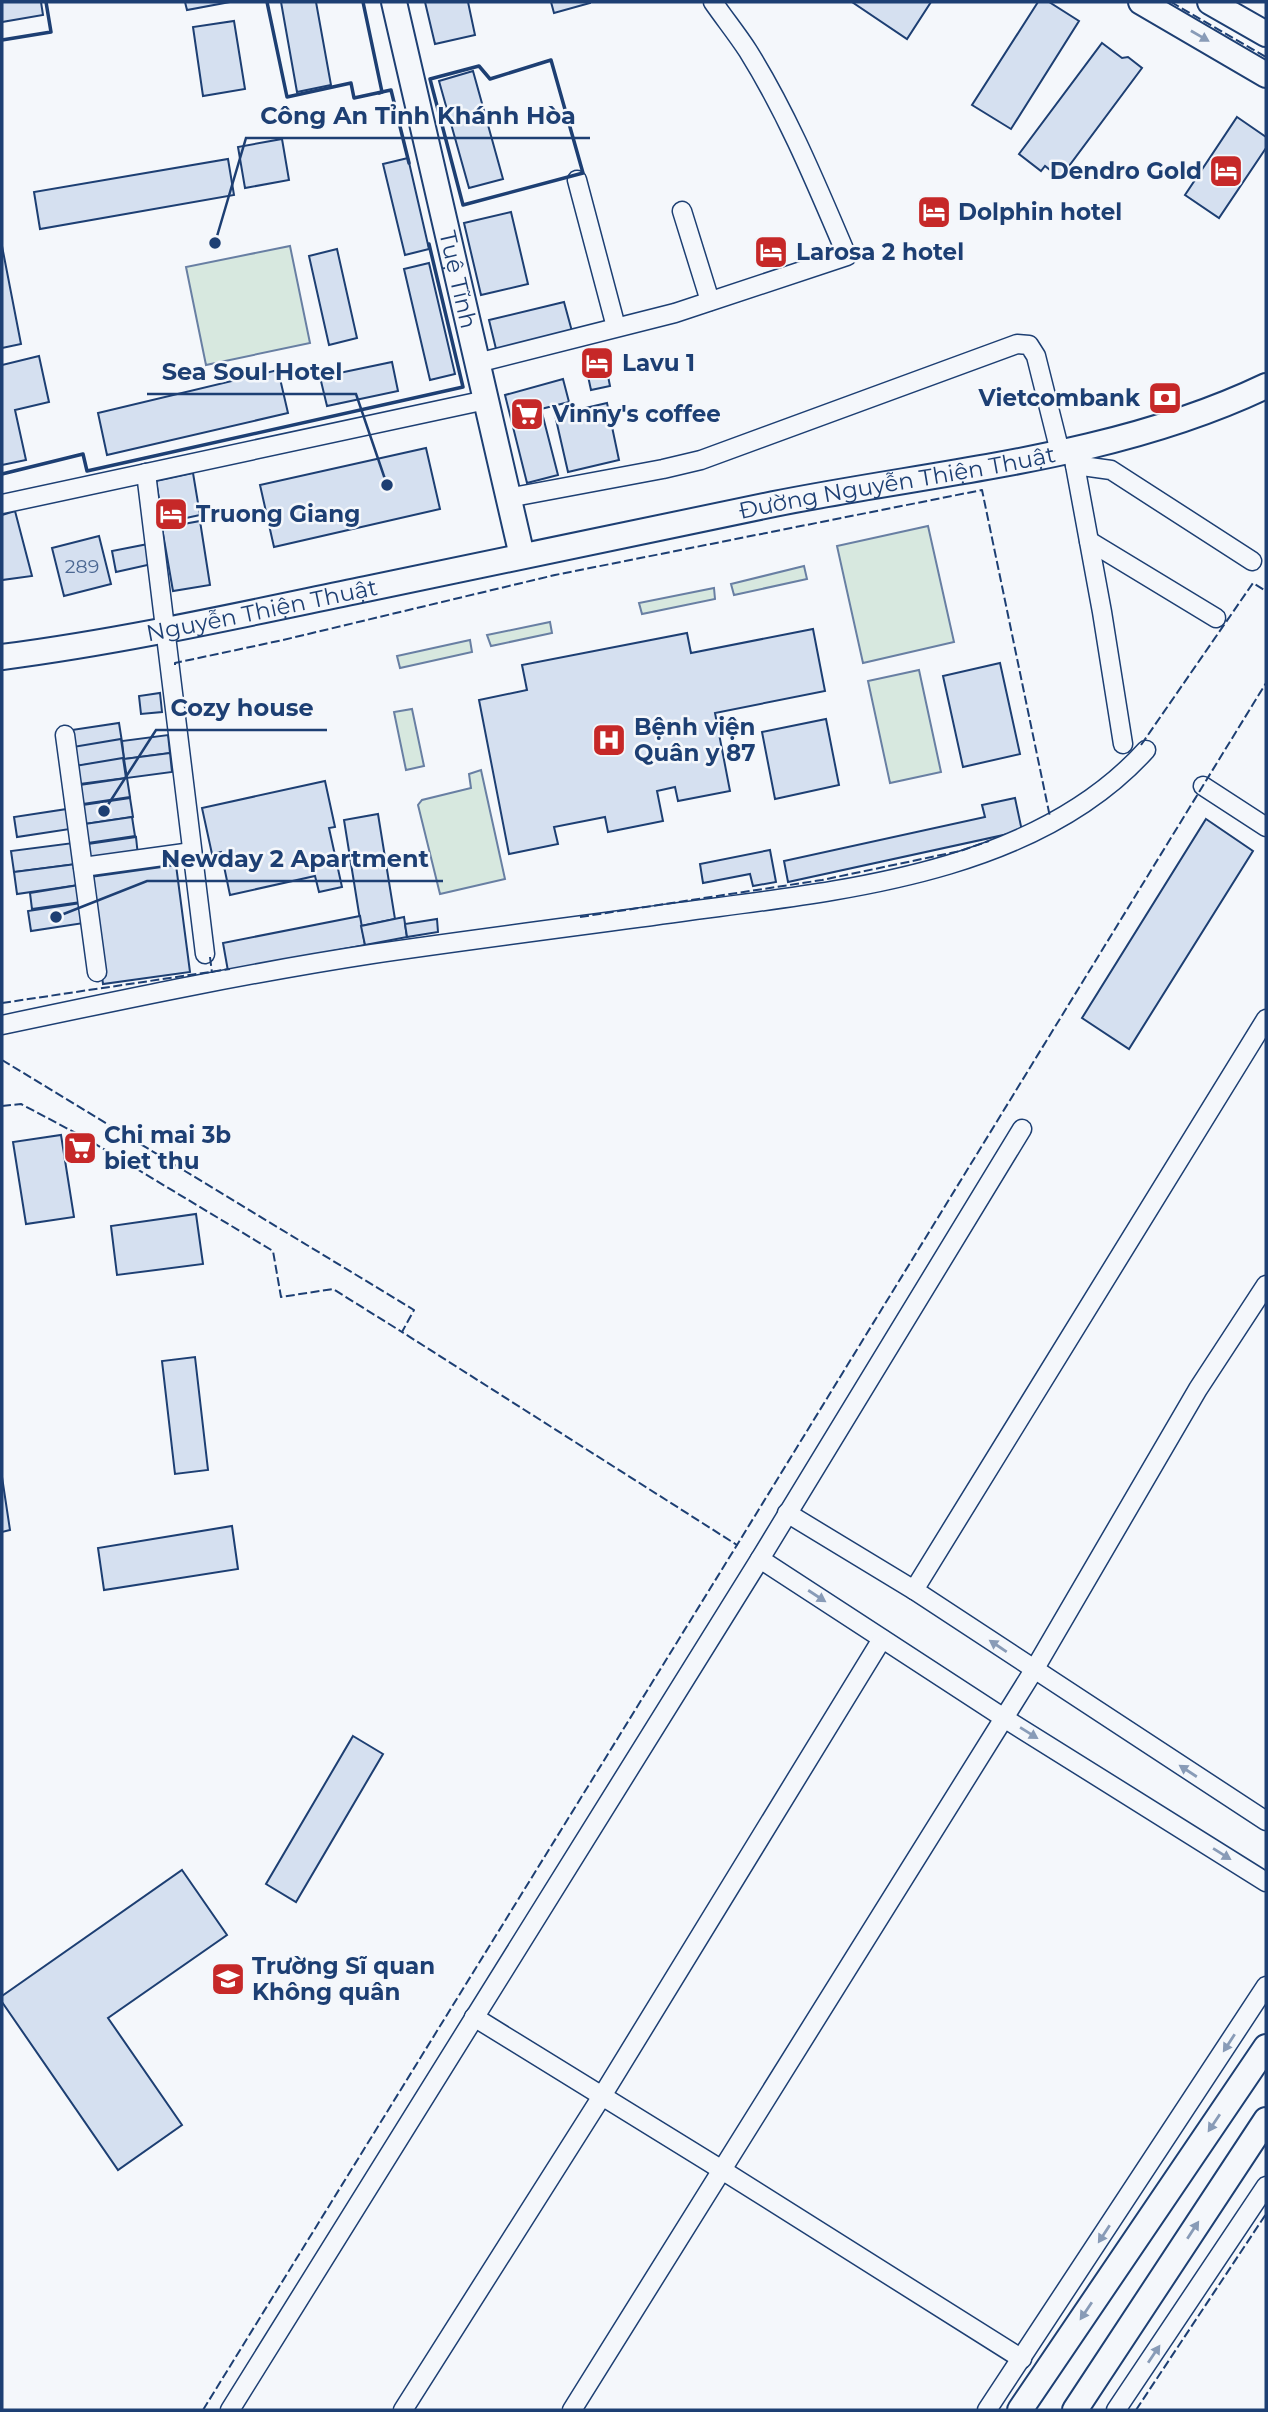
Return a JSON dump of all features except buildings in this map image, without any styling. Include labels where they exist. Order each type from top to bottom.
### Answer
[{"type":"street","name":"Tuệ Tĩnh","points":[[394,2],[522,556]]},
{"type":"street","points":[[477,363],[651,319],[847,256],[771,91],[747,50],[713,2]]},
{"type":"street","points":[[1141,2],[1266,75]]},
{"type":"street","points":[[1210,2],[1266,34]]},
{"type":"street","points":[[577,180],[616,327]]},
{"type":"street","points":[[682,211],[710,301]]},
{"type":"street","points":[[508,498],[701,460],[1017,344],[1029,345],[1036,356],[1069,455],[1089,541],[1123,744]]},
{"type":"street","name":"Đường Nguyễn Thiện Thuật","points":[[522,556],[779,503],[1069,455],[1222,407],[1266,386]]},
{"type":"street","points":[[2,504],[486,400]]},
{"type":"street","points":[[1069,455],[1111,470],[1252,561]]},
{"type":"street","points":[[146,473],[205,954]]},
{"type":"street","points":[[1089,541],[1216,618]]},
{"type":"street","name":"Nguyễn Thiện Thuật","points":[[2,657],[165,632],[522,556]]},
{"type":"street","points":[[65,735],[97,972]]},
{"type":"street","points":[[2,1025],[171,989],[371,954],[776,899],[863,885],[927,870],[996,848],[1058,818],[1090,799],[1146,750]]},
{"type":"street","points":[[1203,786],[1266,827]]},
{"type":"street","points":[[83,867],[192,852]]},
{"type":"street","points":[[914,1590],[1264,1029]]},
{"type":"street","points":[[230,2410],[760,1559],[1022,1129]]},
{"type":"street","points":[[572,2410],[1034,1670],[1198,1389],[1266,1285]]},
{"type":"street","points":[[787,1513],[914,1590],[1266,1821]]},
{"type":"street","points":[[760,1559],[1004,1718],[1266,1882]]},
{"type":"street","points":[[403,2410],[602,2096],[882,1639]]},
{"type":"street","points":[[987,2410],[1266,1986]]},
{"type":"street","points":[[474,2017],[1022,2358]]},
{"type":"street","points":[[1020,2410],[1266,2047]]},
{"type":"street","points":[[1075,2410],[1266,2120]]},
{"type":"street","points":[[1116,2410],[1266,2186]]},
{"type":"shaded area","points":[[290,246],[310,343],[206,365],[186,267]]},
{"type":"shaded area","points":[[928,526],[954,642],[863,663],[837,546]]},
{"type":"shaded area","points":[[804,566],[807,579],[734,595],[731,584]]},
{"type":"shaded area","points":[[714,588],[715,599],[642,614],[639,603]]},
{"type":"shaded area","points":[[550,622],[552,633],[491,646],[487,635]]},
{"type":"shaded area","points":[[470,640],[472,652],[400,668],[397,656]]},
{"type":"shaded area","points":[[919,670],[941,772],[890,783],[868,681]]},
{"type":"shaded area","points":[[412,709],[424,766],[406,770],[394,712]]},
{"type":"shaded area","points":[[481,770],[505,879],[440,894],[418,805],[422,800],[471,788],[469,774]]},
{"type":"fence","points":[[1171,2],[1266,57]]},
{"type":"fence","points":[[175,665],[555,575],[982,490],[1050,817]]},
{"type":"fence","points":[[1141,745],[1253,583],[1266,591]]},
{"type":"fence","points":[[2,1060],[414,1310],[402,1332],[737,1545],[1266,683]]},
{"type":"fence","points":[[580,917],[822,880],[960,851],[989,841]]},
{"type":"fence","points":[[210,957],[212,973]]},
{"type":"fence","points":[[2,1003],[230,969]]},
{"type":"fence","points":[[2,1106],[21,1104],[87,1139],[273,1251],[281,1297],[333,1289],[402,1332]]},
{"type":"fence","points":[[203,2410],[737,1545]]},
{"type":"fence","points":[[1136,2410],[1266,2214]]},
{"type":"wall","points":[[2,40],[51,32],[46,2]]},
{"type":"wall","points":[[267,2],[287,97],[351,83],[354,98],[391,90],[409,163]]},
{"type":"wall","points":[[363,2],[382,92],[379,93]]},
{"type":"wall","points":[[551,60],[583,173],[463,205],[430,79],[479,66],[490,79],[551,60]]},
{"type":"wall","points":[[2,474],[83,454],[87,471],[463,387],[429,244]]},
{"type":"place","name":"Dendro Gold","points":[[1226,171]]},
{"type":"place","name":"Dolphin hotel","points":[[934,212]]},
{"type":"place","name":"Công An Tỉnh Khánh Hòa","points":[[215,243]]},
{"type":"place","name":"Larosa 2 hotel","points":[[771,252]]},
{"type":"place","name":"Lavu 1","points":[[597,363]]},
{"type":"place","name":"Vietcombank","points":[[1165,398]]},
{"type":"place","name":"Vinny's coffee","points":[[527,414]]},
{"type":"place","name":"Sea Soul Hotel","points":[[387,485]]},
{"type":"place","name":"Truong Giang","points":[[171,514]]},
{"type":"place","name":"Bệnh viện Quân y 87","points":[[609,740]]},
{"type":"place","name":"Cozy house","points":[[104,811]]},
{"type":"place","name":"Newday 2 Apartment","points":[[56,917]]},
{"type":"place","name":"Chi mai 3b biet thu","points":[[80,1148]]},
{"type":"place","name":"Trường Sĩ quan Không quân","points":[[228,1979]]}]
